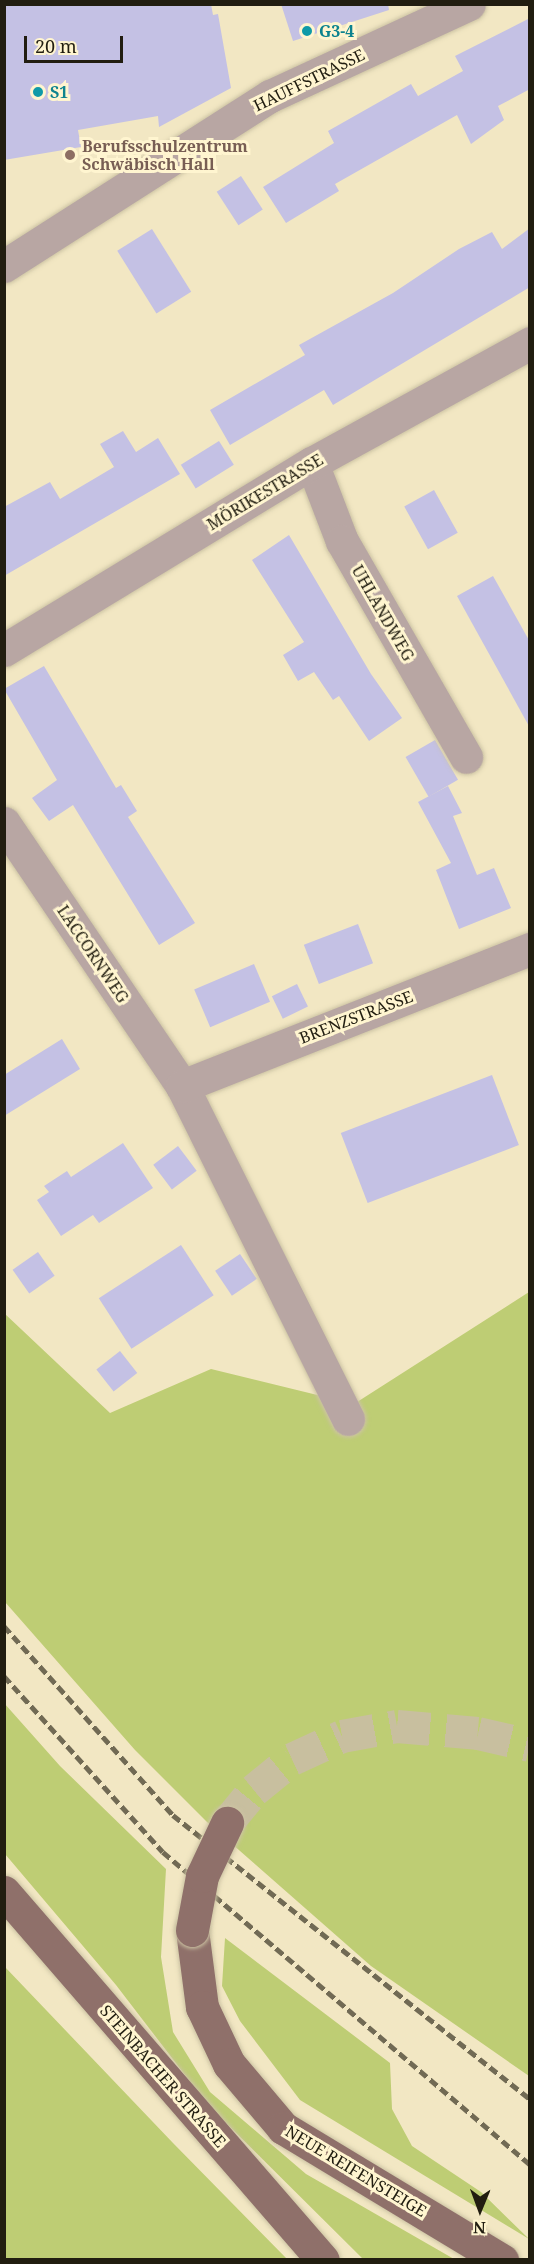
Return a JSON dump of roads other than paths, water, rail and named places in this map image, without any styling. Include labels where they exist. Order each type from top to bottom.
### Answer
[{"type":"main road","name":"NEUE REIFENSTEIGE","points":[[227,1823],[202,1876],[192,1930],[202,2007],[229,2064],[283,2128],[502,2259]]},
{"type":"main road","name":"STEINBACHER STRASSE","points":[[4,1892],[323,2259]]},
{"type":"street","name":"HAUFFSTRASSE","points":[[4,266],[270,96],[469,4]]},
{"type":"street","name":"MÖRIKESTRASSE","points":[[4,650],[312,463],[530,343]]},
{"type":"street","name":"UHLANDWEG","points":[[312,463],[342,541],[466,757]]},
{"type":"street","name":"LACCORNWEG","points":[[4,823],[182,1086],[348,1419]]},
{"type":"street","name":"BRENZSTRASSE","points":[[182,1086],[530,949]]},
{"type":"tunnel","points":[[227,1823],[254,1790],[292,1759],[342,1736],[397,1726],[478,1733],[530,1745]]},
{"type":"railway","points":[[4,1626],[173,1815],[530,2099]]},
{"type":"railway","points":[[4,1676],[163,1852],[530,2164]]},
{"type":"place","name":"G3-4","points":[[307,31]]},
{"type":"place","name":"S1","points":[[38,92]]},
{"type":"place","name":"Berufsschulzentrum Schwäbisch Hall","points":[[70,155]]}]
